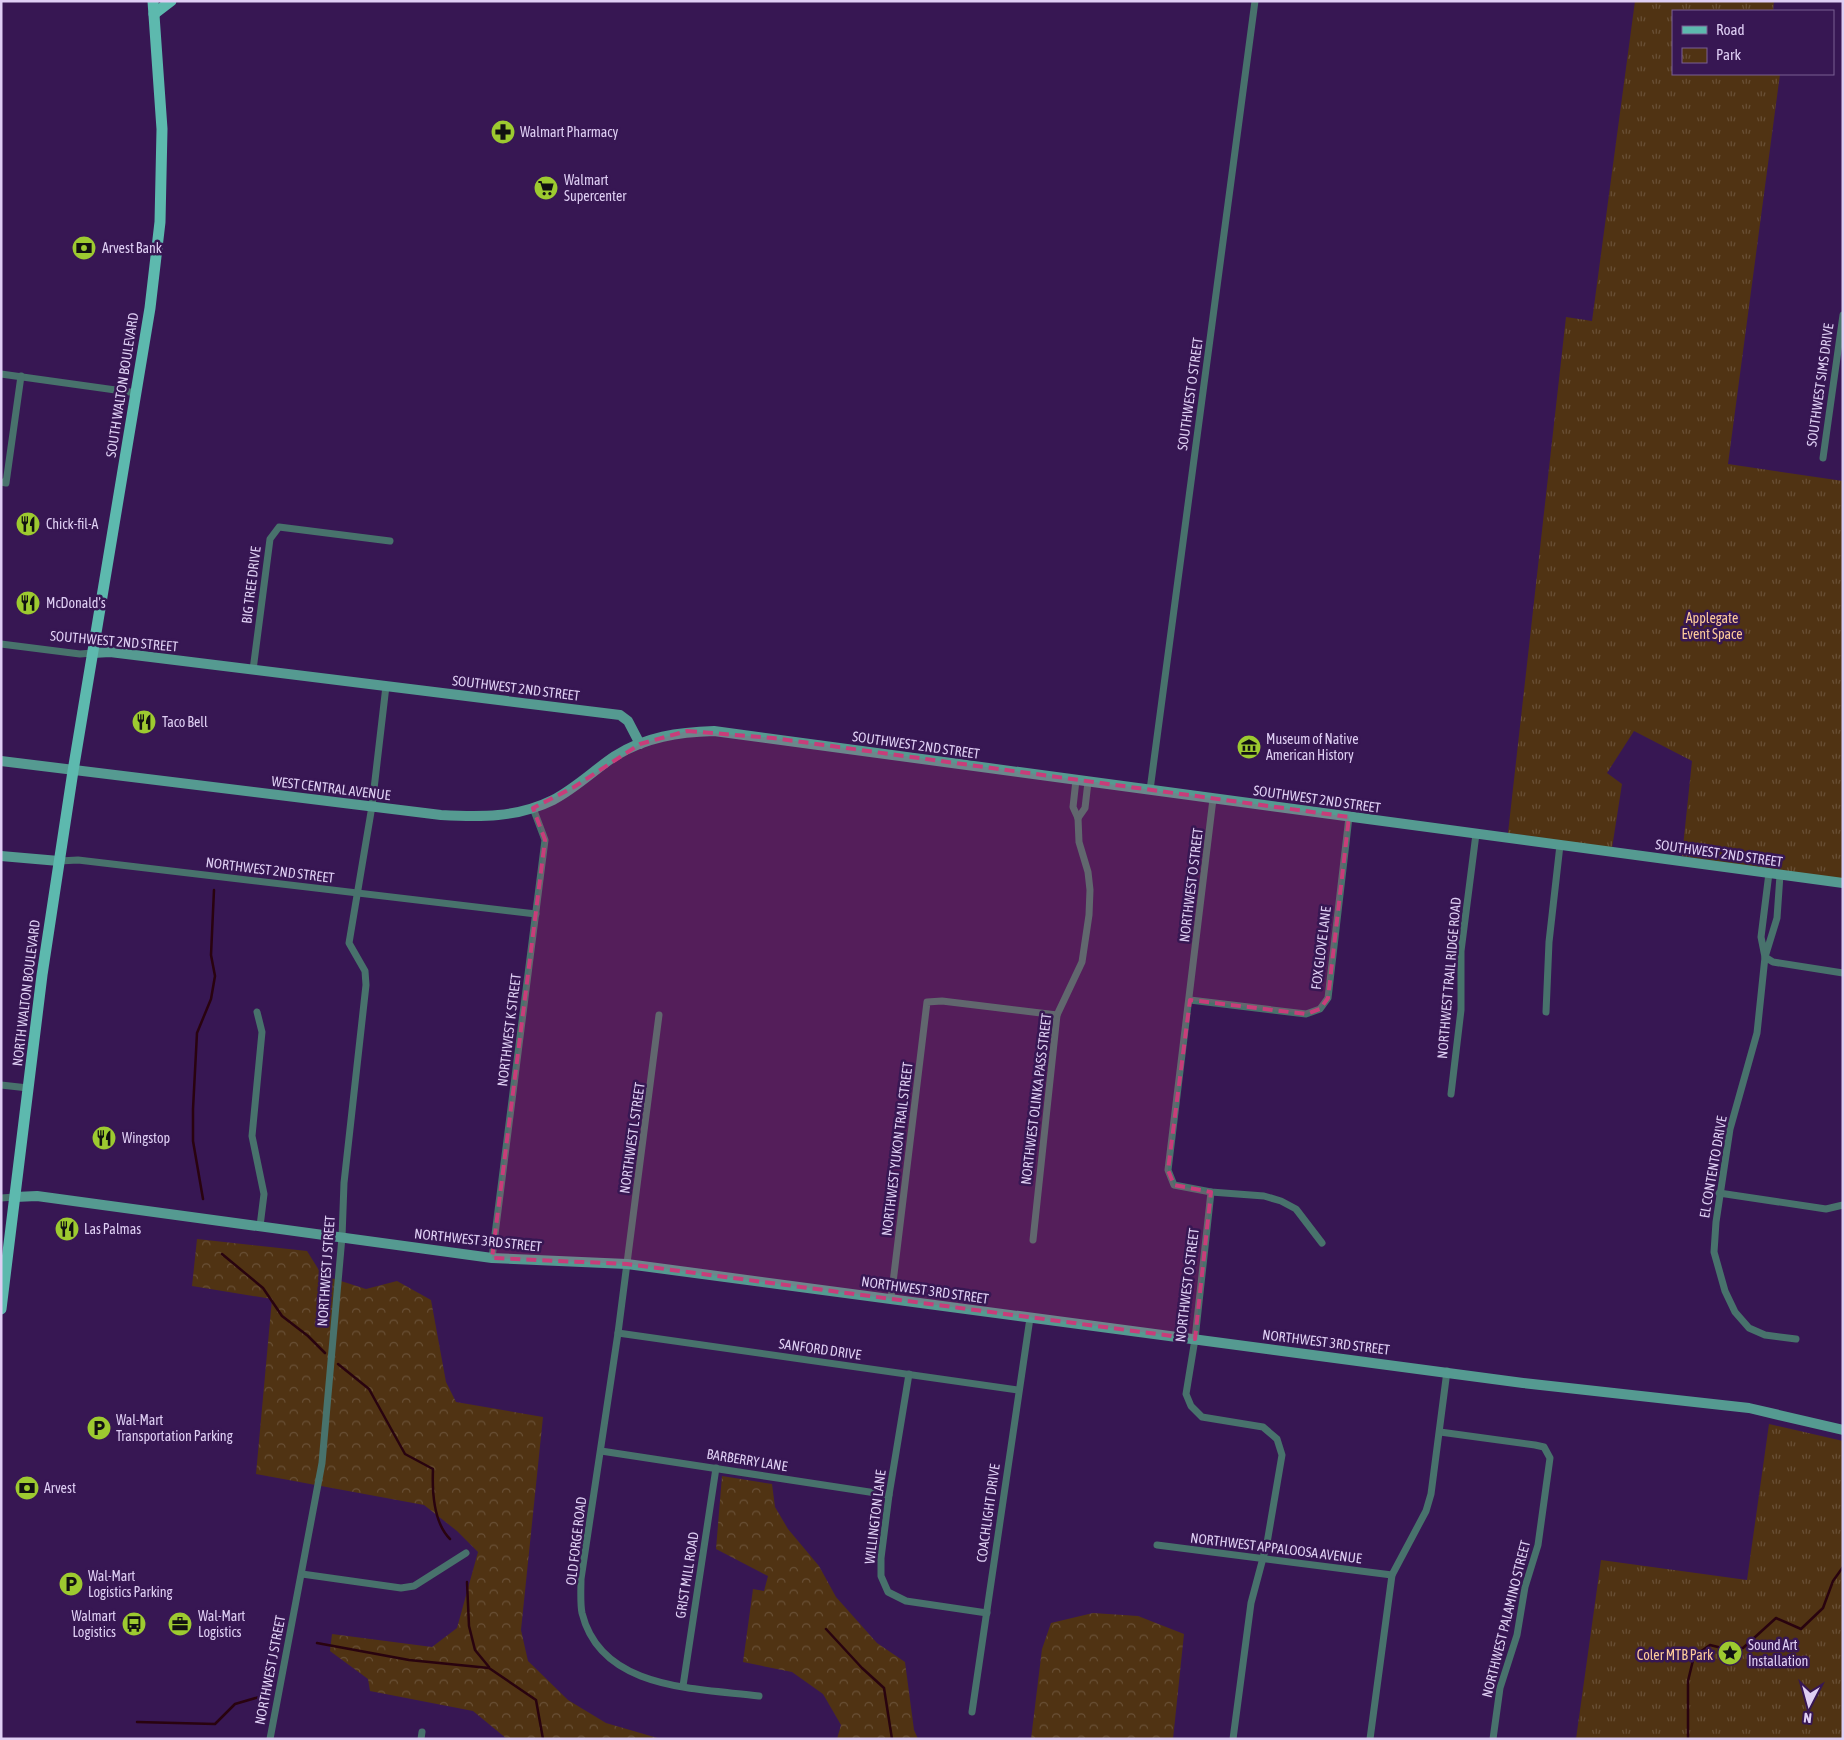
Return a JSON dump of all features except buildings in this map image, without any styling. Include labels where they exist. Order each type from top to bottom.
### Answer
[{"type":"main road","name":"SOUTH WALTON BOULEVARD","points":[[73,771],[150,308],[160,222],[162,129],[153,1]]},
{"type":"main road","points":[[154,14],[171,1]]},
{"type":"main road","name":"NORTH WALTON BOULEVARD","points":[[1,1309],[28,1088],[73,771]]},
{"type":"street","name":"SOUTHWEST O STREET","points":[[1150,790],[1255,1]]},
{"type":"street","name":"SOUTHWEST SIMS DRIVE","points":[[1823,458],[1843,315]]},
{"type":"street","points":[[1,374],[136,393]]},
{"type":"street","points":[[1,482],[6,483],[21,376]]},
{"type":"street","name":"BIG TREE DRIVE","points":[[253,670],[270,539],[279,527],[390,541]]},
{"type":"street","name":"SOUTHWEST 2ND STREET","points":[[1,644],[80,654],[110,652],[620,715],[628,721],[640,744],[660,736],[714,731],[1843,883]]},
{"type":"street","name":"NORTHWEST J STREET","points":[[270,1739],[322,1463],[342,1237],[344,1183],[366,985],[366,971],[349,943],[372,806],[386,686]]},
{"type":"street","name":"WEST CENTRAL AVENUE","points":[[1,761],[372,806],[484,817],[534,808],[553,800],[617,755],[640,744]]},
{"type":"street","name":"NORTHWEST OLINKA PASS STREET","points":[[1033,1240],[1056,1015],[1082,962],[1090,915],[1088,872],[1078,842],[1078,818],[1073,807],[1076,780]]},
{"type":"street","name":"NORTHWEST OLINKA PASS STREET","points":[[1078,818],[1085,808],[1088,782]]},
{"type":"street","name":"NORTHWEST O STREET","points":[[1213,798],[1168,1170],[1174,1185],[1211,1192],[1195,1339],[1186,1394],[1191,1406],[1202,1417],[1263,1426],[1277,1438],[1282,1455],[1275,1506],[1251,1603],[1233,1739]]},
{"type":"street","name":"NORTHWEST K STREET","points":[[492,1258],[545,840],[534,808]]},
{"type":"street","name":"FOX GLOVE LANE","points":[[1190,1000],[1306,1014],[1320,1009],[1328,998],[1349,817]]},
{"type":"street","name":"NORTHWEST TRAIL RIDGE ROAD","points":[[1451,1094],[1461,1010],[1461,951],[1476,834]]},
{"type":"street","points":[[1546,1012],[1549,942],[1560,845]]},
{"type":"street","name":"NORTHWEST 2ND STREET","points":[[1,856],[59,861],[78,860],[536,914]]},
{"type":"street","name":"EL CONTENTO DRIVE","points":[[1765,956],[1761,937],[1769,873]]},
{"type":"street","name":"EL CONTENTO DRIVE","points":[[1780,875],[1777,918],[1765,956],[1757,1033],[1730,1129],[1720,1193],[1714,1252],[1725,1291],[1735,1312],[1749,1328],[1764,1335],[1796,1339]]},
{"type":"street","points":[[1765,956],[1773,962],[1843,973]]},
{"type":"street","name":"NORTHWEST YUKON TRAIL STREET","points":[[891,1299],[927,1002],[942,1001],[1056,1015]]},
{"type":"street","points":[[257,1012],[262,1032],[252,1136],[264,1194],[260,1226]]},
{"type":"street","name":"NORTHWEST L STREET","points":[[627,1264],[659,1015]]},
{"type":"street","points":[[1,1085],[28,1088]]},
{"type":"street","points":[[1211,1192],[1264,1196],[1281,1200],[1296,1209],[1322,1242]]},
{"type":"street","points":[[1720,1193],[1826,1209],[1843,1206]]},
{"type":"street","name":"NORTHWEST 3RD STREET","points":[[1,1198],[37,1196],[492,1258],[627,1264],[1447,1371],[1523,1383],[1749,1408],[1843,1430]]},
{"type":"street","name":"OLD FORGE ROAD","points":[[627,1264],[581,1579],[582,1612],[592,1638],[609,1659],[638,1676],[683,1686],[759,1696]]},
{"type":"street","name":"COACHLIGHT DRIVE","points":[[972,1712],[1030,1318]]},
{"type":"street","name":"SANFORD DRIVE","points":[[618,1334],[1018,1390]]},
{"type":"street","points":[[1370,1739],[1392,1575],[1426,1511],[1431,1494],[1447,1371]]},
{"type":"street","name":"WILLINGTON LANE","points":[[909,1374],[889,1495],[880,1558],[880,1576],[888,1592],[906,1601],[987,1613]]},
{"type":"street","name":"NORTHWEST PALAMINO STREET","points":[[1440,1432],[1544,1447],[1550,1458],[1538,1545],[1525,1587],[1517,1634],[1500,1688],[1493,1739]]},
{"type":"street","name":"BARBERRY LANE","points":[[601,1451],[889,1495]]},
{"type":"street","name":"GRIST MILL ROAD","points":[[683,1686],[716,1468]]},
{"type":"street","name":"NORTHWEST APPALOOSA AVENUE","points":[[1157,1545],[1392,1575]]},
{"type":"street","points":[[302,1574],[401,1588],[414,1586],[466,1554]]},
{"type":"highlighted area","points":[[687,731],[773,738],[1349,817],[1328,998],[1320,1009],[1306,1014],[1190,1000],[1168,1170],[1174,1185],[1211,1192],[1195,1339],[627,1264],[492,1258],[545,840],[533,808],[574,787],[640,744]]},
{"type":"green space","name":"Applegate Event Space","points":[[1635,1],[1774,1],[1773,10],[1672,10],[1672,75],[1780,75],[1728,464],[1843,481],[1843,881],[1682,856],[1692,761],[1634,731],[1607,773],[1622,784],[1612,848],[1508,833],[1566,317],[1592,321]]},
{"type":"green space","points":[[197,1239],[307,1251],[322,1275],[366,1289],[397,1281],[431,1300],[446,1382],[456,1402],[543,1417],[521,1630],[528,1661],[568,1700],[606,1723],[661,1739],[507,1739],[473,1711],[370,1691],[368,1679],[330,1651],[332,1634],[432,1647],[457,1628],[478,1552],[457,1531],[424,1505],[256,1474],[272,1299],[192,1286]]},
{"type":"green space","name":"Coler MTB Park","points":[[1769,1424],[1843,1441],[1843,1739],[1576,1739],[1601,1560],[1747,1580]]},
{"type":"green space","points":[[722,1476],[772,1484],[775,1507],[788,1529],[819,1566],[836,1597],[877,1643],[905,1662],[914,1730],[918,1739],[837,1739],[841,1725],[823,1694],[792,1672],[743,1662],[753,1589],[764,1591],[768,1576],[716,1549]]},
{"type":"green space","points":[[1093,1613],[1138,1616],[1184,1634],[1173,1739],[1031,1739],[1042,1649],[1051,1623]]},
{"type":"waterway","points":[[203,1199],[193,1141],[193,1109],[197,1033],[211,999],[215,976],[211,955],[214,890]]},
{"type":"waterway","points":[[222,1254],[263,1288],[282,1316],[308,1336],[325,1353]]},
{"type":"waterway","points":[[338,1364],[369,1389],[405,1454],[433,1469],[433,1497],[437,1515],[444,1532],[450,1539]]},
{"type":"waterway","points":[[1688,1739],[1688,1681],[1694,1656],[1710,1645],[1722,1648],[1743,1648],[1776,1618],[1801,1629],[1823,1608],[1833,1581],[1843,1567]]},
{"type":"waterway","points":[[467,1582],[469,1626],[475,1650],[489,1667]]},
{"type":"waterway","points":[[826,1629],[862,1668],[884,1688],[892,1739]]},
{"type":"waterway","points":[[317,1643],[409,1660],[489,1668],[536,1700],[543,1739]]},
{"type":"waterway","points":[[137,1722],[215,1724],[235,1704],[259,1697]]},
{"type":"place","name":"Walmart Pharmacy","points":[[503,132]]},
{"type":"place","name":"Walmart Supercenter","points":[[546,188]]},
{"type":"place","name":"Arvest Bank","points":[[84,248]]},
{"type":"place","name":"Chick-fil-A","points":[[28,524]]},
{"type":"place","name":"McDonald's","points":[[28,603]]},
{"type":"place","name":"Taco Bell","points":[[144,722]]},
{"type":"place","name":"Museum of Native American History","points":[[1249,747]]},
{"type":"place","name":"Wingstop","points":[[104,1138]]},
{"type":"place","name":"Las Palmas","points":[[67,1229]]},
{"type":"place","name":"Wal-Mart Transportation Parking","points":[[99,1428]]},
{"type":"place","name":"Arvest","points":[[27,1488]]},
{"type":"place","name":"Wal-Mart Logistics Parking","points":[[71,1584]]},
{"type":"place","name":"Walmart Logistics","points":[[134,1624]]},
{"type":"place","name":"Wal-Mart Logistics","points":[[180,1624]]},
{"type":"place","name":"Sound Art Installation","points":[[1730,1653]]}]
